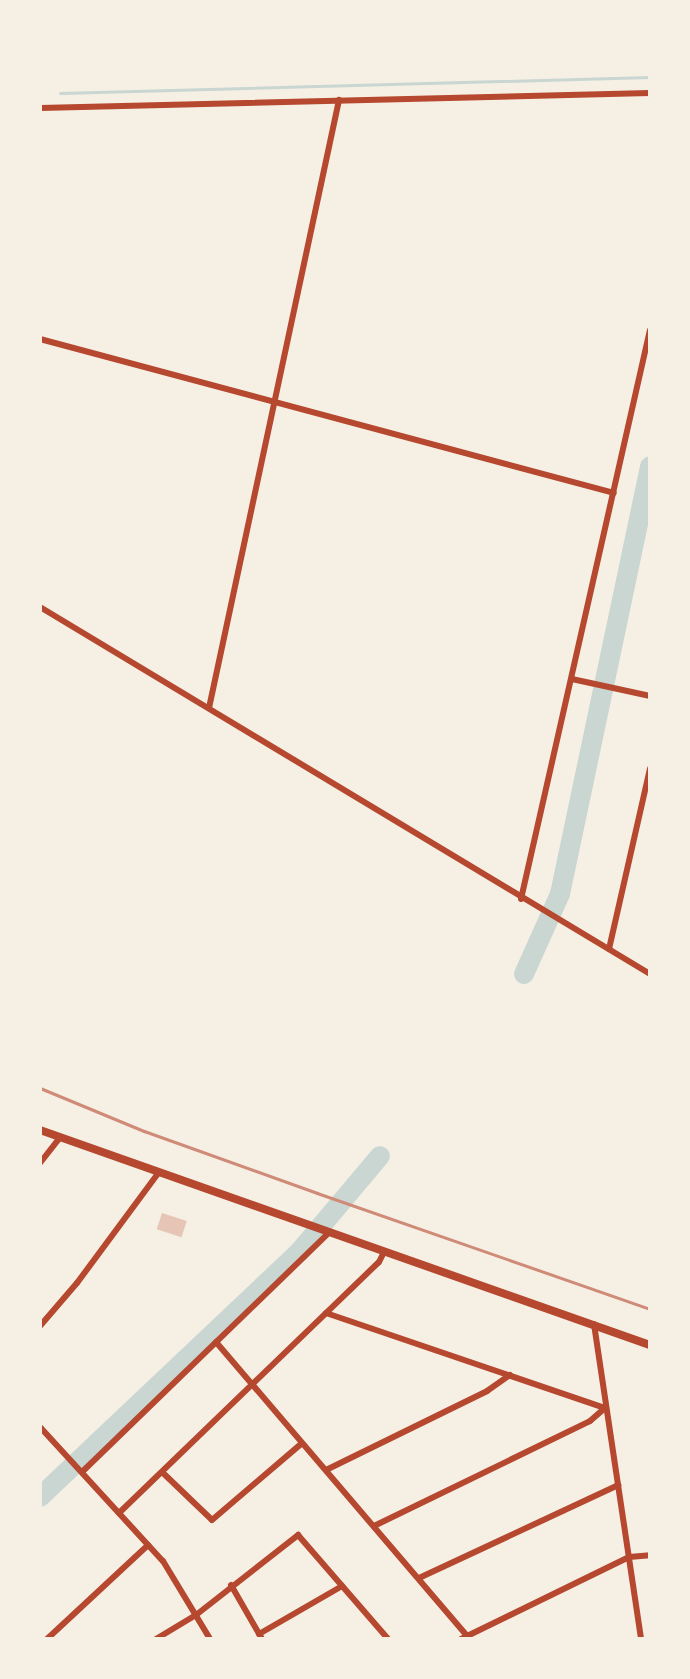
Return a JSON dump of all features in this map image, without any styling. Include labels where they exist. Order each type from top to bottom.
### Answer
[{"type":"street","points":[[40,108],[650,93]]},
{"type":"street","points":[[209,708],[339,100]]},
{"type":"street","points":[[521,899],[650,330]]},
{"type":"street","points":[[40,339],[614,493]]},
{"type":"street","points":[[40,607],[538,910],[573,927],[650,974]]},
{"type":"street","points":[[572,679],[650,696]]},
{"type":"street","points":[[609,949],[650,769]]},
{"type":"street","points":[[40,1130],[650,1345]]},
{"type":"street","points":[[40,1163],[59,1139]]},
{"type":"street","points":[[40,1326],[77,1283],[159,1172]]},
{"type":"street","points":[[81,1470],[327,1231]]},
{"type":"street","points":[[119,1513],[379,1262],[384,1252]]},
{"type":"street","points":[[326,1313],[605,1408]]},
{"type":"street","points":[[594,1324],[641,1639]]},
{"type":"street","points":[[216,1342],[419,1578],[466,1638],[629,1557],[650,1555]]},
{"type":"street","points":[[326,1470],[487,1391],[510,1375]]},
{"type":"street","points":[[374,1526],[590,1421],[605,1408]]},
{"type":"street","points":[[40,1427],[163,1561],[210,1639]]},
{"type":"street","points":[[162,1472],[212,1520],[302,1443]]},
{"type":"street","points":[[419,1578],[618,1485]]},
{"type":"street","points":[[156,1639],[196,1615],[298,1535],[388,1639]]},
{"type":"street","points":[[47,1639],[148,1545]]},
{"type":"street","points":[[231,1585],[260,1636],[342,1586]]},
{"type":"building","points":[[162,1213],[187,1221],[181,1237],[157,1229]]},
{"type":"waterway","points":[[60,93],[650,77]]},
{"type":"waterway","points":[[524,974],[560,894],[650,466]]},
{"type":"waterway","points":[[40,1497],[300,1251],[380,1156]]},
{"type":"railway","points":[[40,1088],[144,1131],[650,1309]]}]
